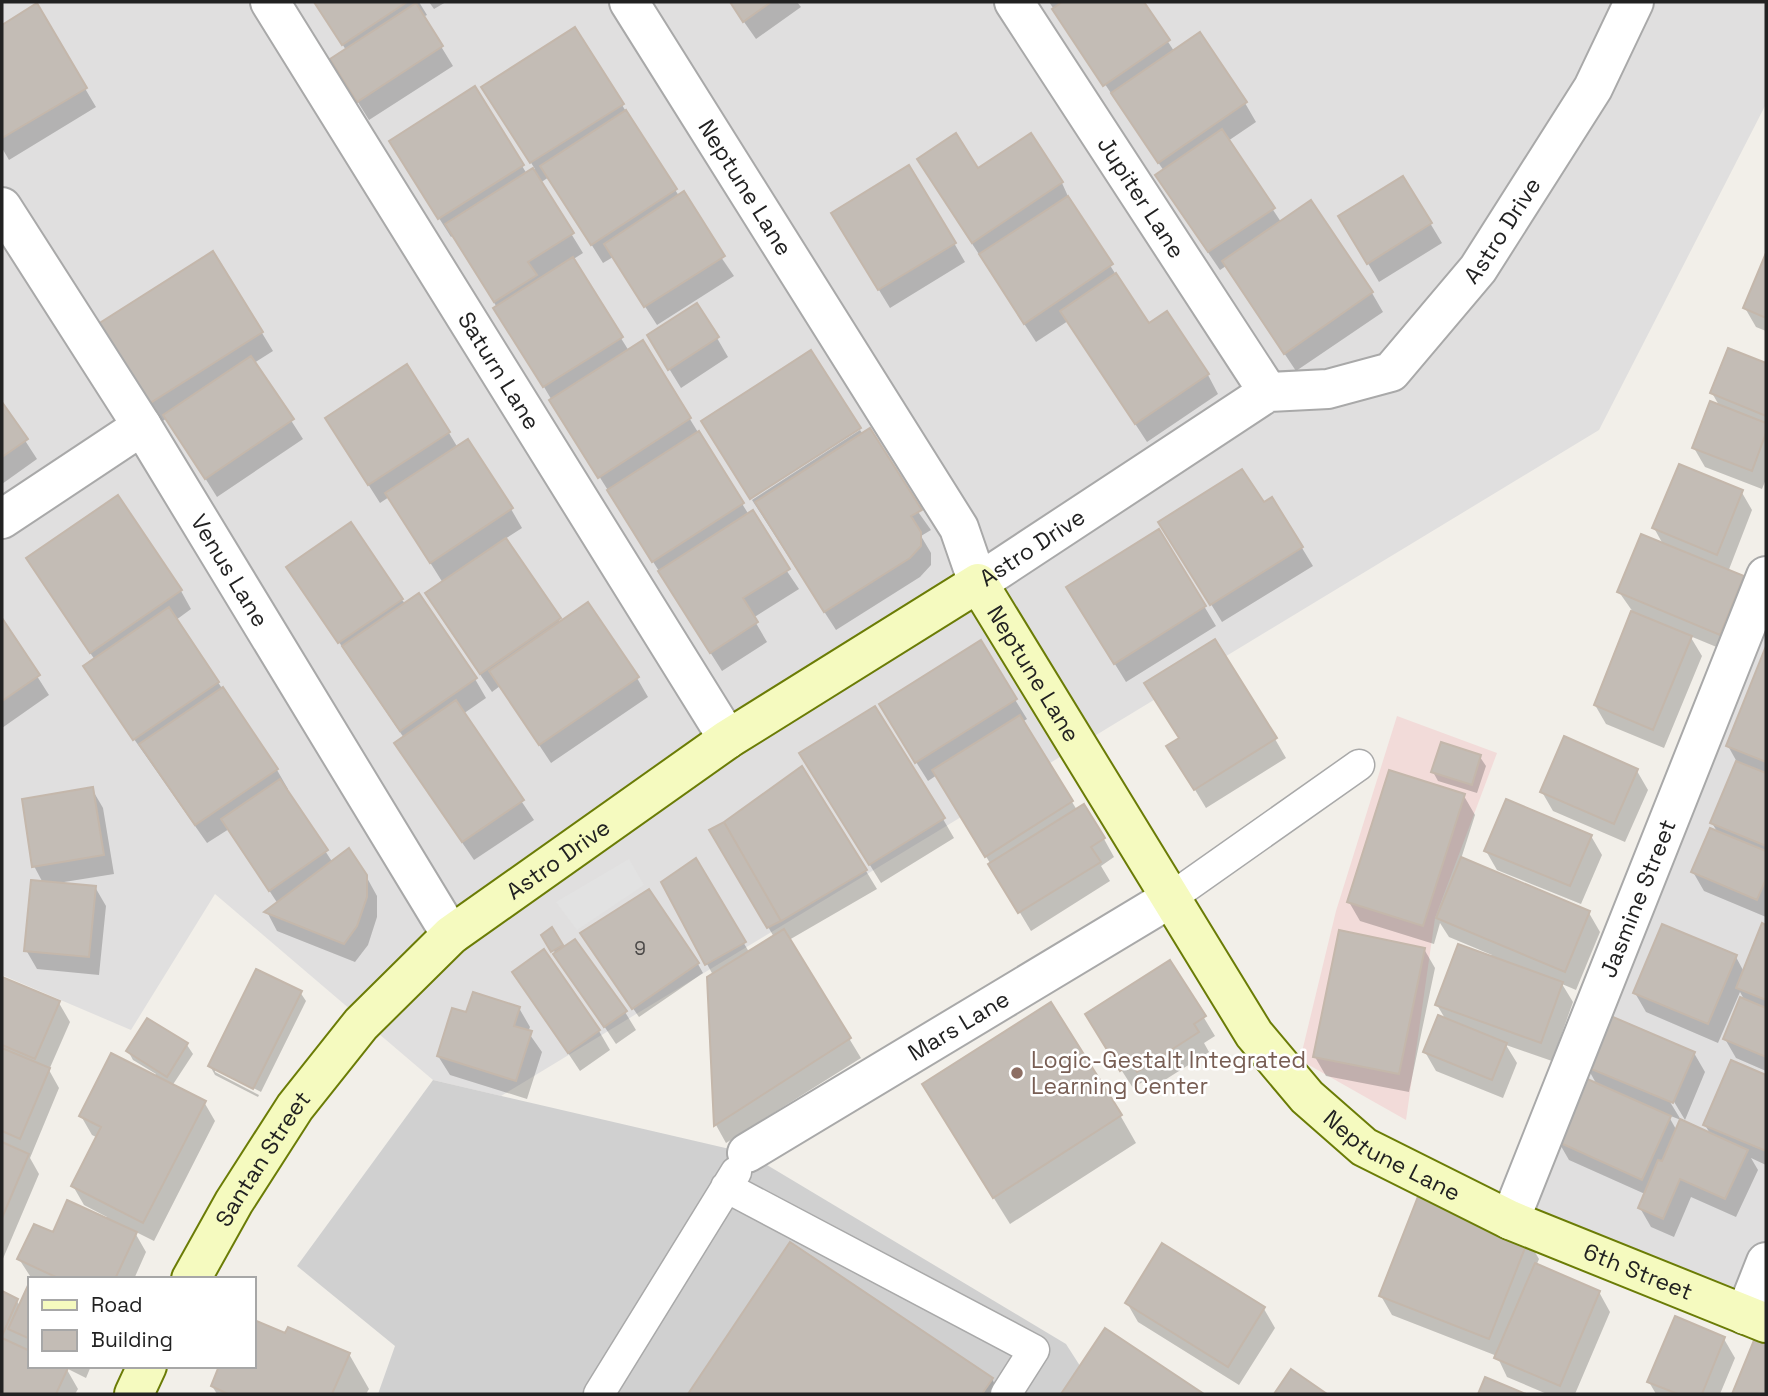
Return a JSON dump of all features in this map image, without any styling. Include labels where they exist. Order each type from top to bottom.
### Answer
[{"type":"street","name":"Saturn Lane","points":[[270,2],[727,739]]},
{"type":"street","name":"Neptune Lane","points":[[628,2],[959,528],[978,583],[1254,1034],[1307,1097],[1364,1147],[1510,1220]]},
{"type":"street","name":"Jupiter Lane","points":[[1014,2],[1268,392]]},
{"type":"street","name":"Astro Drive","points":[[344,1045],[361,1024],[452,935],[727,739],[978,583],[1268,392],[1328,389],[1391,372],[1478,269],[1593,88],[1634,2]]},
{"type":"street","name":"Venus Lane","points":[[2,207],[142,426],[452,935]]},
{"type":"street","points":[[2,519],[142,426]]},
{"type":"street","name":"Jasmine Street","points":[[1510,1220],[1766,576]]},
{"type":"street","name":"Mars Lane","points":[[747,1153],[1169,899]]},
{"type":"street","name":"Santan Street","points":[[192,1277],[234,1202],[295,1107],[344,1045]]},
{"type":"street","name":"6th Street","points":[[1510,1220],[1756,1319]]},
{"type":"street","points":[[1756,1319],[1766,1262]]},
{"type":"street","points":[[134,1394],[146,1368]]},
{"type":"lane","points":[[1169,899],[1359,765]]},
{"type":"lane","points":[[600,1394],[747,1153]]},
{"type":"lane","points":[[726,1187],[1034,1350],[1006,1394]]},
{"type":"shaded area","points":[[2,2],[1766,2],[1766,104],[1599,430],[501,1096],[433,1080],[215,894],[131,1030],[2,975]]},
{"type":"shaded area","points":[[1766,615],[1766,1323],[1510,1220]]},
{"type":"shaded area","points":[[1397,716],[1497,753],[1435,918],[1406,1120],[1300,1060],[1336,911]]},
{"type":"shaded area","points":[[629,859],[644,885],[577,930],[556,902]]},
{"type":"shaded area","points":[[433,1080],[747,1153],[1066,1344],[1098,1394],[378,1394],[395,1346],[297,1266]]},
{"type":"building","points":[[314,2],[407,2],[342,45]]},
{"type":"building","points":[[730,2],[771,2],[743,22]]},
{"type":"building","points":[[1062,2],[1144,2],[1170,40],[1103,86],[1052,9]]},
{"type":"building","points":[[37,3],[87,88],[2,138],[2,25]]},
{"type":"building","points":[[416,3],[443,46],[357,102],[330,59]]},
{"type":"building","points":[[575,27],[624,104],[530,163],[481,87]]},
{"type":"building","points":[[1200,32],[1247,102],[1158,163],[1111,93]]},
{"type":"building","points":[[475,86],[524,165],[438,219],[389,141]]},
{"type":"building","points":[[626,110],[677,189],[591,245],[540,166]]},
{"type":"building","points":[[1222,129],[1275,208],[1208,252],[1155,175]]},
{"type":"building","points":[[956,133],[978,168],[1031,133],[1063,182],[972,243],[917,159]]},
{"type":"building","points":[[909,165],[956,243],[878,290],[831,213]]},
{"type":"building","points":[[533,168],[574,233],[528,262],[537,275],[494,302],[445,224]]},
{"type":"building","points":[[1403,176],[1432,223],[1367,264],[1338,216]]},
{"type":"building","points":[[684,191],[725,256],[644,307],[604,244]]},
{"type":"building","points":[[1068,196],[1113,264],[1024,324],[979,254]]},
{"type":"building","points":[[1311,200],[1373,292],[1284,354],[1222,261]]},
{"type":"building","points":[[213,251],[263,332],[147,405],[98,324]]},
{"type":"building","points":[[1766,253],[1766,318],[1743,308]]},
{"type":"building","points":[[573,257],[623,337],[543,387],[493,308]]},
{"type":"building","points":[[1116,273],[1149,323],[1167,311],[1209,374],[1135,424],[1060,311]]},
{"type":"building","points":[[697,303],[719,337],[668,370],[647,335]]},
{"type":"building","points":[[643,340],[691,418],[598,478],[549,400]]},
{"type":"building","points":[[1728,348],[1766,363],[1766,416],[1710,393]]},
{"type":"building","points":[[811,350],[861,428],[750,499],[701,421]]},
{"type":"building","points":[[251,356],[294,419],[205,479],[163,415]]},
{"type":"building","points":[[407,364],[450,432],[368,485],[325,418]]},
{"type":"building","points":[[1710,401],[1766,423],[1766,433],[1752,471],[1692,448]]},
{"type":"building","points":[[2,402],[28,439],[2,457]]},
{"type":"building","points":[[870,428],[922,510],[911,516],[921,532],[921,546],[910,558],[824,612],[755,502]]},
{"type":"building","points":[[699,431],[744,503],[652,562],[607,490]]},
{"type":"building","points":[[468,439],[513,508],[430,563],[385,493]]},
{"type":"building","points":[[1679,464],[1743,490],[1717,555],[1652,528]]},
{"type":"building","points":[[1242,469],[1264,502],[1272,497],[1303,547],[1210,605],[1158,522]]},
{"type":"building","points":[[118,495],[182,590],[90,653],[26,558]]},
{"type":"building","points":[[753,510],[790,569],[743,598],[758,622],[710,653],[658,571]]},
{"type":"building","points":[[351,522],[403,599],[338,643],[286,567]]},
{"type":"building","points":[[1159,529],[1206,606],[1114,664],[1066,587]]},
{"type":"building","points":[[1641,534],[1744,576],[1720,635],[1617,592]]},
{"type":"building","points":[[506,538],[561,618],[480,674],[425,593]]},
{"type":"building","points":[[419,593],[477,678],[400,731],[342,646]]},
{"type":"building","points":[[588,602],[639,677],[539,745],[489,671]]},
{"type":"building","points":[[169,607],[219,682],[133,740],[83,666]]},
{"type":"building","points":[[1631,611],[1692,636],[1653,730],[1594,705]]},
{"type":"building","points":[[2,618],[40,675],[2,701]]},
{"type":"building","points":[[1215,639],[1277,738],[1194,790],[1166,746],[1179,738],[1144,683]]},
{"type":"building","points":[[981,640],[1017,699],[915,763],[879,704]]},
{"type":"building","points":[[1766,646],[1766,762],[1726,746]]},
{"type":"building","points":[[223,687],[278,769],[195,825],[139,744]]},
{"type":"building","points":[[456,700],[524,800],[462,842],[394,743]]},
{"type":"building","points":[[875,706],[945,818],[869,865],[799,753]]},
{"type":"building","points":[[1020,715],[1073,801],[985,857],[932,770]]},
{"type":"building","points":[[1564,736],[1638,769],[1614,824],[1540,792]]},
{"type":"building","points":[[1441,742],[1481,755],[1472,785],[1431,772]]},
{"type":"building","points":[[1736,761],[1766,773],[1766,846],[1710,823]]},
{"type":"building","points":[[802,766],[867,870],[781,921],[724,822]]},
{"type":"building","points":[[1389,770],[1465,794],[1423,926],[1347,902]]},
{"type":"building","points":[[280,779],[328,850],[269,891],[221,819]]},
{"type":"building","points":[[93,787],[104,855],[32,867],[22,799]]},
{"type":"building","points":[[1506,799],[1592,835],[1570,886],[1484,851]]},
{"type":"building","points":[[1084,804],[1105,838],[1091,847],[1101,862],[1018,913],[988,864]]},
{"type":"building","points":[[724,822],[781,921],[767,928],[709,830]]},
{"type":"building","points":[[1710,828],[1766,851],[1766,879],[1757,900],[1691,872]]},
{"type":"building","points":[[349,848],[367,875],[367,897],[357,926],[344,944],[264,912]]},
{"type":"building","points":[[1461,857],[1590,911],[1565,972],[1436,918]]},
{"type":"building","points":[[696,858],[746,942],[705,965],[661,882]]},
{"type":"building","points":[[31,880],[96,886],[89,957],[24,951]]},
{"type":"building","points":[[649,889],[699,963],[632,1009],[580,933]]},
{"type":"building","points":[[1762,923],[1766,925],[1766,1000],[1736,988]]},
{"type":"building","points":[[1662,924],[1737,955],[1708,1024],[1633,993]]},
{"type":"building","points":[[552,927],[563,945],[551,952],[541,935]]},
{"type":"building","points":[[784,929],[851,1038],[714,1126],[707,977]]},
{"type":"building","points":[[1339,930],[1425,948],[1399,1074],[1313,1057]]},
{"type":"building","points":[[575,939],[627,1011],[604,1027],[553,954]]},
{"type":"building","points":[[1458,944],[1563,982],[1541,1043],[1435,1005]]},
{"type":"building","points":[[544,949],[600,1030],[568,1053],[512,972]]},
{"type":"building","points":[[1170,960],[1206,1016],[1194,1024],[1199,1032],[1137,1072],[1131,1063],[1120,1071],[1085,1014]]},
{"type":"building","points":[[256,969],[302,991],[253,1089],[208,1066]]},
{"type":"building","points":[[2,977],[60,1001],[35,1059],[2,1045]]},
{"type":"building","points":[[473,992],[520,1007],[514,1026],[532,1031],[516,1081],[437,1056],[452,1008],[466,1012]]},
{"type":"building","points":[[1740,997],[1766,1008],[1766,1057],[1723,1039]]},
{"type":"building","points":[[1051,1002],[1122,1115],[993,1198],[922,1084]]},
{"type":"building","points":[[1606,1014],[1695,1052],[1673,1103],[1584,1066]]},
{"type":"building","points":[[1438,1015],[1507,1043],[1492,1080],[1423,1052]]},
{"type":"building","points":[[147,1018],[188,1043],[167,1077],[126,1051]]},
{"type":"building","points":[[2,1048],[50,1068],[20,1139],[2,1131]]},
{"type":"building","points":[[111,1053],[206,1101],[143,1223],[71,1186],[101,1127],[79,1116]]},
{"type":"building","points":[[1731,1060],[1766,1075],[1766,1151],[1703,1125]]},
{"type":"building","points":[[1585,1078],[1671,1116],[1642,1180],[1556,1141]]},
{"type":"building","points":[[1680,1119],[1748,1150],[1725,1199],[1680,1179],[1663,1219],[1638,1208],[1658,1160],[1662,1161]]},
{"type":"building","points":[[2,1142],[29,1154],[2,1218]]},
{"type":"building","points":[[1419,1194],[1529,1238],[1489,1339],[1379,1296]]},
{"type":"building","points":[[67,1200],[137,1232],[116,1277],[56,1277],[17,1259],[34,1224],[53,1232]]},
{"type":"building","points":[[790,1242],[993,1378],[982,1394],[688,1394]]},
{"type":"building","points":[[1162,1243],[1265,1307],[1228,1367],[1125,1303]]},
{"type":"building","points":[[1535,1263],[1600,1291],[1560,1386],[1494,1358]]},
{"type":"building","points":[[28,1285],[28,1338],[8,1329]]},
{"type":"building","points":[[2,1291],[18,1299],[2,1336]]},
{"type":"building","points":[[1675,1316],[1725,1337],[1702,1394],[1678,1394],[1647,1382]]},
{"type":"building","points":[[256,1321],[285,1333],[288,1327],[350,1353],[332,1394],[228,1394],[211,1386],[218,1368],[256,1368]]},
{"type":"building","points":[[1105,1328],[1204,1394],[1061,1394]]},
{"type":"building","points":[[1759,1328],[1766,1331],[1766,1394],[1732,1394]]},
{"type":"building","points":[[2,1338],[28,1350],[28,1368],[68,1368],[56,1394],[2,1394]]},
{"type":"building","points":[[1291,1369],[1327,1394],[1274,1394]]},
{"type":"building","points":[[1485,1377],[1526,1394],[1478,1394]]},
{"type":"place","name":"Logic-Gestalt Integrated Learning Center","points":[[1017,1073]]}]
